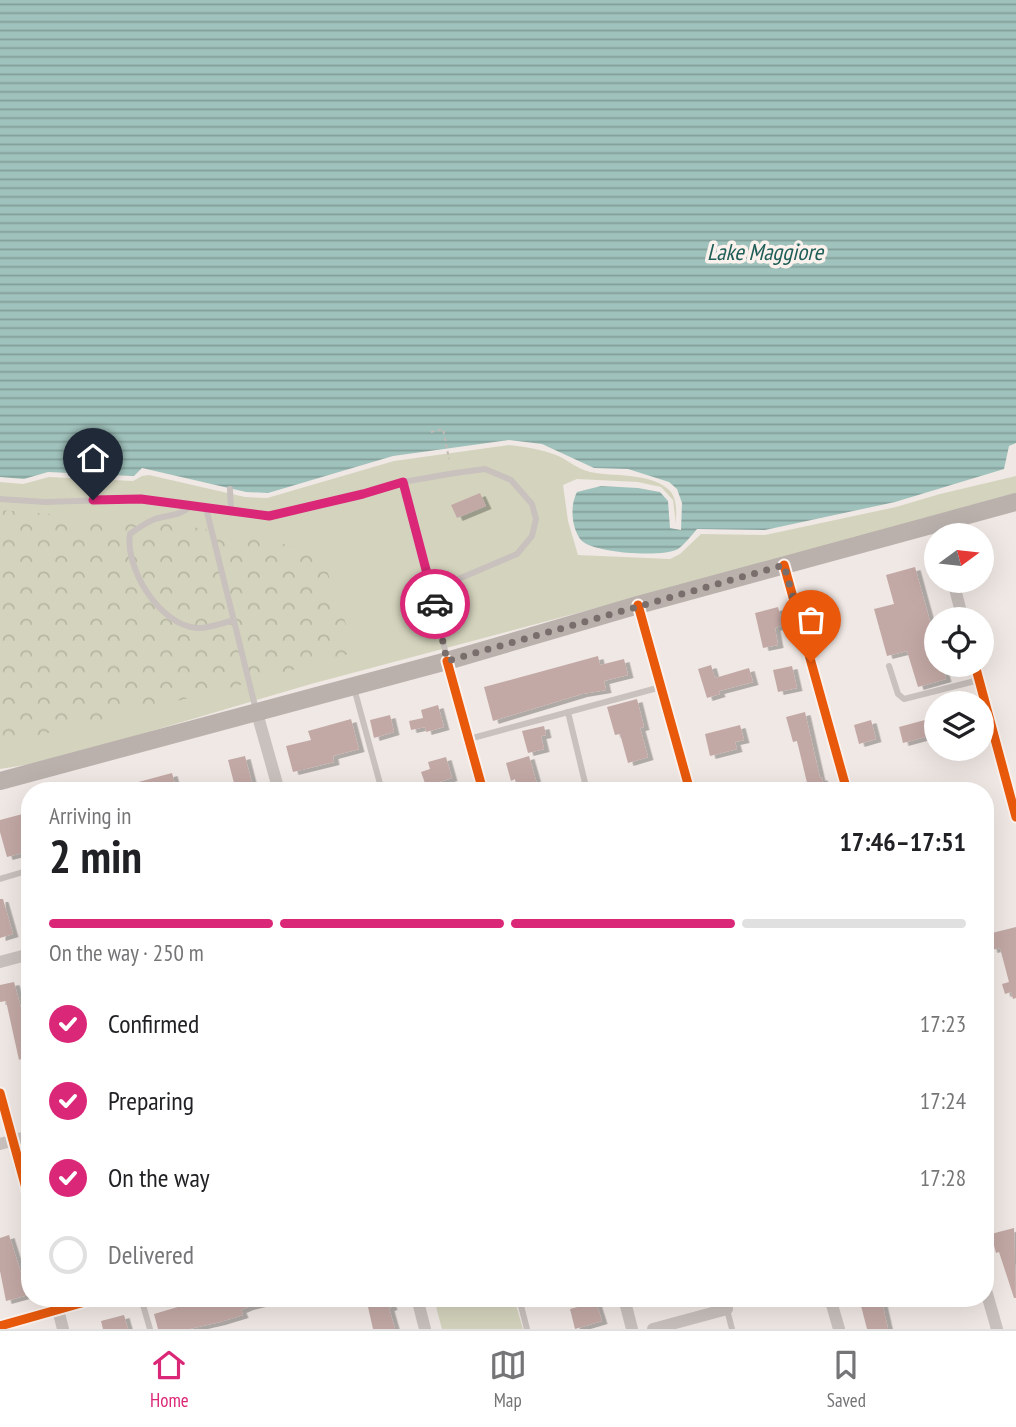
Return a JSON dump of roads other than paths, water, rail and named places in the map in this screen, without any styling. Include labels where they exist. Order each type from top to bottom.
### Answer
[{"type":"main road","points":[[959,523],[1016,502]]},
{"type":"main road","points":[[0,781],[447,661],[784,565],[924,534]]},
{"type":"street","points":[[784,565],[844,782]]},
{"type":"street","points":[[638,605],[687,782]]},
{"type":"street","points":[[447,661],[480,782]]},
{"type":"street","points":[[978,677],[1016,817]]},
{"type":"street","points":[[257,713],[276,782]]},
{"type":"street","points":[[0,962],[21,956]]},
{"type":"street","points":[[0,1093],[7,1142],[21,1179]]},
{"type":"street","points":[[0,1326],[48,1307]]},
{"type":"street","points":[[57,1307],[63,1329]]},
{"type":"street","points":[[419,1307],[425,1329]]},
{"type":"street","points":[[626,1307],[632,1329]]},
{"type":"street","points":[[653,1329],[717,1307]]},
{"type":"street","points":[[833,1307],[839,1329]]},
{"type":"street","points":[[991,1307],[997,1329]]},
{"type":"lane","points":[[0,499],[45,502],[141,499],[269,516],[403,482],[485,469],[511,480],[532,504],[536,519],[533,536],[517,554],[456,580],[434,598]]},
{"type":"lane","points":[[403,482],[434,598],[447,661]]},
{"type":"lane","points":[[230,489],[231,511]]},
{"type":"lane","points":[[191,506],[183,513],[141,525],[130,534],[128,545],[135,574],[162,608],[187,626],[199,628],[234,620]]},
{"type":"lane","points":[[206,508],[257,713]]},
{"type":"lane","points":[[889,666],[898,694],[904,699],[979,680]]},
{"type":"lane","points":[[353,686],[380,782]]},
{"type":"lane","points":[[468,739],[661,687]]},
{"type":"lane","points":[[568,712],[585,782]]},
{"type":"lane","points":[[0,879],[21,873]]},
{"type":"lane","points":[[144,1307],[150,1329]]},
{"type":"lane","points":[[521,1307],[527,1329]]},
{"type":"lane","points":[[727,1307],[732,1329]]},
{"type":"water","name":"Lake Maggiore","points":[[0,0],[1016,0],[1016,443],[1009,446],[1004,469],[895,502],[765,530],[697,529],[678,549],[644,554],[599,548],[581,540],[575,529],[573,503],[577,492],[601,486],[660,492],[668,501],[670,528],[681,530],[682,503],[677,489],[669,482],[628,469],[594,468],[542,444],[509,440],[393,456],[268,493],[246,492],[142,468],[134,476],[48,472],[24,479],[0,477]]}]
